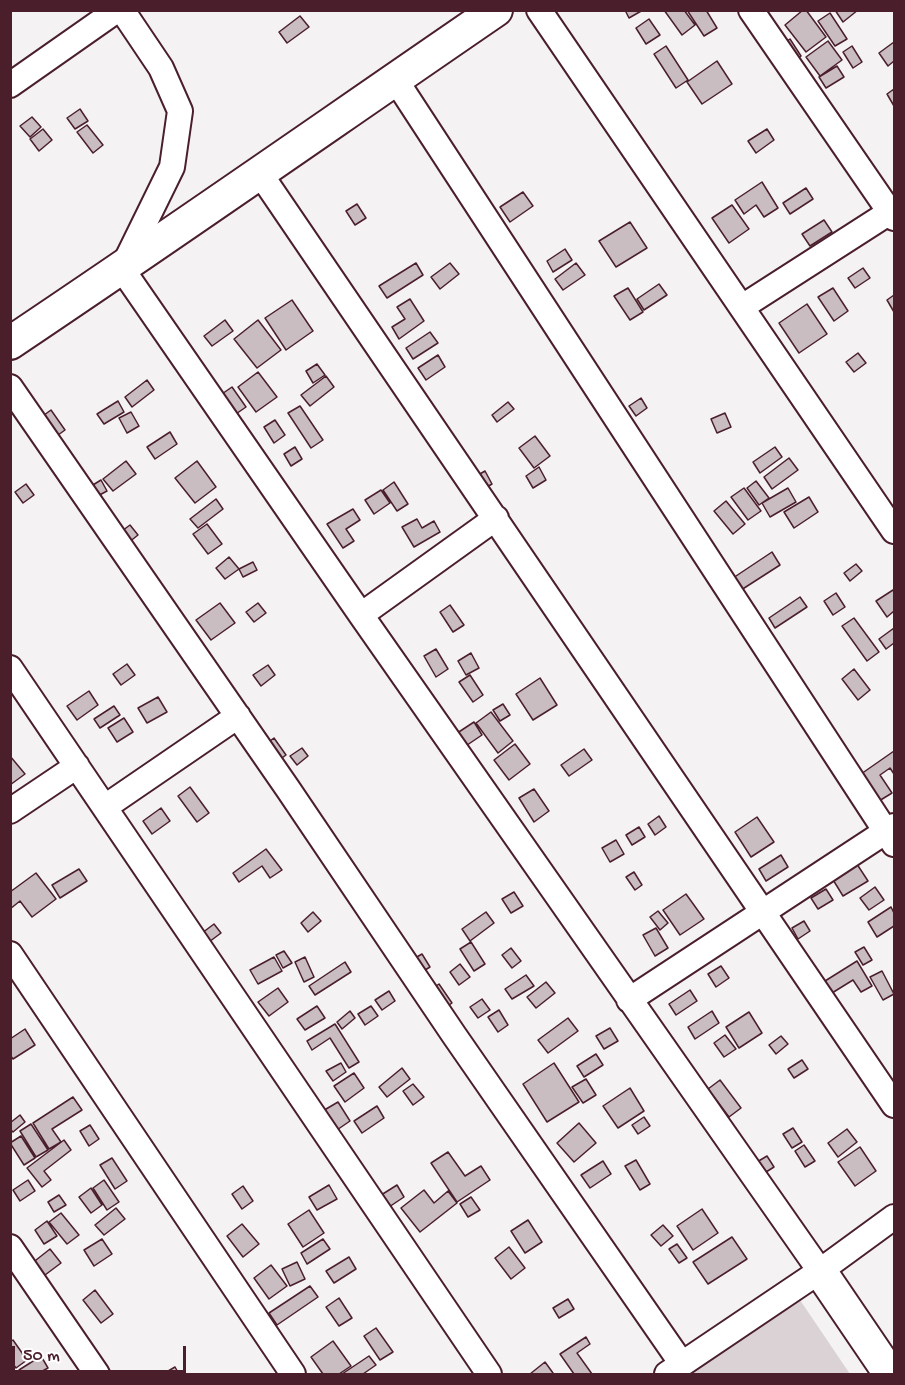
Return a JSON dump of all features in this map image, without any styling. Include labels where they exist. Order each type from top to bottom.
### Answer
[{"type":"street","points":[[10,85],[117,10]]},
{"type":"street","points":[[122,10],[161,68],[180,111],[172,167],[122,269]]},
{"type":"street","points":[[10,343],[122,269],[496,10]]},
{"type":"street","points":[[539,10],[894,531]]},
{"type":"street","points":[[742,307],[892,215],[751,10]]},
{"type":"street","points":[[395,79],[892,834],[764,912],[629,1000]]},
{"type":"street","points":[[259,172],[894,1104]]},
{"type":"street","points":[[122,269],[890,1374]]},
{"type":"street","points":[[10,387],[448,1025],[674,1369],[820,1271],[894,1217]]},
{"type":"street","points":[[361,615],[495,518]]},
{"type":"street","points":[[10,668],[489,1374]]},
{"type":"street","points":[[105,807],[238,716]]},
{"type":"street","points":[[10,811],[77,766]]},
{"type":"street","points":[[10,954],[293,1374]]},
{"type":"street","points":[[10,1247],[97,1374]]},
{"type":"shaded area","points":[[800,1300],[850,1374],[690,1374]]},
{"type":"building","points":[[625,10],[643,10],[629,18]]},
{"type":"building","points":[[664,10],[684,10],[695,25],[682,35]]},
{"type":"building","points":[[687,10],[706,10],[717,28],[704,36]]},
{"type":"building","points":[[806,10],[826,37],[806,52],[785,25]]},
{"type":"building","points":[[835,10],[858,10],[843,22]]},
{"type":"building","points":[[830,13],[847,39],[835,46],[818,21]]},
{"type":"building","points":[[300,16],[309,27],[287,43],[279,32]]},
{"type":"building","points":[[649,19],[660,35],[646,44],[636,28]]},
{"type":"building","points":[[790,39],[801,56],[783,67],[772,51]]},
{"type":"building","points":[[828,41],[842,60],[820,76],[806,57]]},
{"type":"building","points":[[894,42],[894,61],[888,66],[879,53]]},
{"type":"building","points":[[666,46],[688,80],[676,88],[654,54]]},
{"type":"building","points":[[852,46],[862,62],[853,68],[843,52]]},
{"type":"building","points":[[717,61],[732,84],[702,104],[687,82]]},
{"type":"building","points":[[837,66],[844,77],[826,88],[819,77]]},
{"type":"building","points":[[894,89],[894,106],[887,94]]},
{"type":"building","points":[[80,109],[88,121],[75,129],[67,118]]},
{"type":"building","points":[[32,117],[41,127],[30,137],[20,126]]},
{"type":"building","points":[[87,125],[103,145],[93,153],[77,132]]},
{"type":"building","points":[[43,129],[52,140],[39,151],[30,139]]},
{"type":"building","points":[[767,129],[774,140],[756,153],[748,141]]},
{"type":"building","points":[[762,182],[778,208],[764,217],[756,205],[744,214],[735,200]]},
{"type":"building","points":[[806,188],[813,199],[790,214],[783,203]]},
{"type":"building","points":[[523,192],[533,206],[510,222],[500,207]]},
{"type":"building","points":[[357,204],[366,218],[355,225],[346,211]]},
{"type":"building","points":[[732,205],[749,229],[729,243],[712,218]]},
{"type":"building","points":[[824,220],[832,232],[810,246],[802,234]]},
{"type":"building","points":[[630,222],[647,248],[616,267],[599,241]]},
{"type":"building","points":[[565,249],[572,260],[553,272],[547,261]]},
{"type":"building","points":[[416,263],[423,275],[387,298],[379,286]]},
{"type":"building","points":[[450,263],[459,274],[440,289],[431,277]]},
{"type":"building","points":[[576,263],[585,275],[563,290],[555,279]]},
{"type":"building","points":[[863,268],[870,278],[855,288],[848,278]]},
{"type":"building","points":[[659,284],[667,295],[644,310],[637,299]]},
{"type":"building","points":[[628,288],[643,312],[630,320],[614,296]]},
{"type":"building","points":[[833,288],[848,311],[834,321],[818,297]]},
{"type":"building","points":[[894,295],[894,312],[887,300]]},
{"type":"building","points":[[410,299],[424,321],[399,339],[392,327],[405,319],[397,307]]},
{"type":"building","points":[[292,300],[313,331],[286,350],[265,318]]},
{"type":"building","points":[[807,304],[827,334],[799,353],[779,323]]},
{"type":"building","points":[[225,320],[233,331],[212,346],[204,336]]},
{"type":"building","points":[[258,320],[281,350],[257,368],[234,339]]},
{"type":"building","points":[[430,332],[438,343],[413,359],[406,348]]},
{"type":"building","points":[[858,353],[866,363],[854,372],[846,362]]},
{"type":"building","points":[[438,355],[445,367],[426,380],[418,368]]},
{"type":"building","points":[[317,364],[325,375],[313,383],[306,371]]},
{"type":"building","points":[[258,372],[277,397],[256,412],[238,387]]},
{"type":"building","points":[[326,376],[334,387],[310,406],[301,395]]},
{"type":"building","points":[[147,380],[154,390],[132,407],[125,397]]},
{"type":"building","points":[[232,387],[246,407],[233,416],[219,396]]},
{"type":"building","points":[[641,398],[647,408],[636,416],[629,406]]},
{"type":"building","points":[[118,401],[124,412],[104,424],[97,414]]},
{"type":"building","points":[[508,402],[514,409],[497,422],[492,415]]},
{"type":"building","points":[[300,406],[323,440],[311,448],[288,413]]},
{"type":"building","points":[[51,410],[65,430],[54,438],[40,418]]},
{"type":"building","points":[[131,412],[139,426],[127,433],[119,418]]},
{"type":"building","points":[[725,413],[731,427],[717,433],[711,419]]},
{"type":"building","points":[[275,420],[285,435],[274,443],[264,427]]},
{"type":"building","points":[[170,432],[177,444],[155,459],[147,447]]},
{"type":"building","points":[[535,436],[550,456],[534,468],[519,448]]},
{"type":"building","points":[[295,447],[302,459],[291,466],[284,454]]},
{"type":"building","points":[[775,447],[782,457],[760,473],[753,462]]},
{"type":"building","points":[[789,458],[798,470],[772,489],[764,477]]},
{"type":"building","points":[[126,461],[136,474],[113,491],[103,479]]},
{"type":"building","points":[[197,461],[216,487],[195,503],[175,478]]},
{"type":"building","points":[[539,467],[546,480],[533,488],[526,476]]},
{"type":"building","points":[[485,471],[492,484],[480,491],[473,478]]},
{"type":"building","points":[[101,480],[107,491],[94,498],[88,488]]},
{"type":"building","points":[[756,481],[769,498],[759,505],[747,488]]},
{"type":"building","points":[[394,482],[408,504],[397,511],[383,490]]},
{"type":"building","points":[[26,484],[34,495],[23,503],[15,492]]},
{"type":"building","points":[[744,488],[761,511],[748,520],[731,497]]},
{"type":"building","points":[[788,488],[796,502],[770,517],[762,503]]},
{"type":"building","points":[[381,490],[390,503],[374,514],[365,500]]},
{"type":"building","points":[[809,497],[818,512],[794,528],[784,512]]},
{"type":"building","points":[[216,499],[223,509],[198,528],[190,519]]},
{"type":"building","points":[[726,501],[745,524],[733,534],[714,511]]},
{"type":"building","points":[[353,509],[360,520],[346,529],[354,541],[343,548],[327,524]]},
{"type":"building","points":[[417,519],[422,528],[434,521],[440,532],[414,547],[402,527]]},
{"type":"building","points":[[207,524],[222,544],[208,554],[193,534]]},
{"type":"building","points":[[130,525],[138,535],[123,547],[115,536]]},
{"type":"building","points":[[772,552],[780,565],[738,592],[730,580]]},
{"type":"building","points":[[229,557],[239,569],[225,579],[216,568]]},
{"type":"building","points":[[253,562],[257,570],[243,577],[239,569]]},
{"type":"building","points":[[856,564],[862,571],[850,581],[844,573]]},
{"type":"building","points":[[893,590],[894,611],[887,617],[876,601]]},
{"type":"building","points":[[836,593],[845,607],[833,615],[824,601]]},
{"type":"building","points":[[800,597],[807,607],[775,628],[769,618]]},
{"type":"building","points":[[220,603],[235,623],[211,640],[196,620]]},
{"type":"building","points":[[258,603],[266,613],[254,622],[246,612]]},
{"type":"building","points":[[450,605],[464,625],[453,632],[440,612]]},
{"type":"building","points":[[854,618],[879,652],[867,661],[842,626]]},
{"type":"building","points":[[894,628],[894,643],[886,649],[879,639]]},
{"type":"building","points":[[436,649],[448,669],[436,677],[424,656]]},
{"type":"building","points":[[471,653],[479,668],[466,675],[458,661]]},
{"type":"building","points":[[127,664],[135,675],[121,685],[113,674]]},
{"type":"building","points":[[268,665],[275,675],[261,686],[253,675]]},
{"type":"building","points":[[854,669],[870,690],[858,700],[842,679]]},
{"type":"building","points":[[470,675],[483,695],[473,702],[459,682]]},
{"type":"building","points":[[540,678],[557,705],[533,720],[516,694]]},
{"type":"building","points":[[89,691],[98,705],[77,720],[67,706]]},
{"type":"building","points":[[158,697],[167,712],[147,723],[138,708]]},
{"type":"building","points":[[503,704],[510,715],[500,721],[493,710]]},
{"type":"building","points":[[114,706],[120,715],[100,728],[94,719]]},
{"type":"building","points":[[491,712],[513,741],[498,753],[476,723]]},
{"type":"building","points":[[124,718],[133,732],[117,742],[108,728]]},
{"type":"building","points":[[474,722],[482,735],[448,758],[439,745]]},
{"type":"building","points":[[274,738],[286,755],[275,763],[263,746]]},
{"type":"building","points":[[515,744],[530,764],[509,780],[494,760]]},
{"type":"building","points":[[302,748],[308,756],[297,765],[290,756]]},
{"type":"building","points":[[584,749],[592,760],[569,776],[561,765]]},
{"type":"building","points":[[894,751],[894,774],[890,768],[880,775],[892,793],[879,801],[861,774]]},
{"type":"building","points":[[10,756],[25,774],[10,785]]},
{"type":"building","points":[[190,787],[209,813],[197,822],[178,796]]},
{"type":"building","points":[[534,789],[549,811],[534,822],[519,798]]},
{"type":"building","points":[[161,808],[170,821],[152,834],[143,821]]},
{"type":"building","points":[[659,816],[666,827],[655,835],[648,824]]},
{"type":"building","points":[[757,817],[774,842],[751,857],[735,832]]},
{"type":"building","points":[[639,827],[645,837],[632,845],[626,835]]},
{"type":"building","points":[[616,840],[624,854],[610,862],[602,848]]},
{"type":"building","points":[[266,849],[282,870],[270,878],[262,866],[239,882],[233,873]]},
{"type":"building","points":[[781,855],[788,867],[766,881],[759,869]]},
{"type":"building","points":[[851,855],[868,881],[843,896],[827,870]]},
{"type":"building","points":[[79,869],[87,881],[60,898],[52,885]]},
{"type":"building","points":[[634,872],[642,885],[635,890],[626,877]]},
{"type":"building","points":[[36,873],[56,899],[32,917],[20,901],[10,909],[10,892]]},
{"type":"building","points":[[875,887],[884,900],[869,910],[860,898]]},
{"type":"building","points":[[826,889],[833,900],[818,909],[811,898]]},
{"type":"building","points":[[514,892],[523,906],[511,913],[502,899]]},
{"type":"building","points":[[686,894],[704,919],[680,935],[663,910]]},
{"type":"building","points":[[891,907],[894,913],[894,926],[877,937],[868,922]]},
{"type":"building","points":[[658,911],[668,923],[660,930],[650,917]]},
{"type":"building","points":[[313,912],[321,921],[308,932],[301,923]]},
{"type":"building","points":[[486,912],[494,923],[470,941],[462,929]]},
{"type":"building","points":[[804,921],[810,931],[798,939],[792,928]]},
{"type":"building","points":[[214,924],[221,933],[205,945],[198,936]]},
{"type":"building","points":[[656,928],[668,948],[655,956],[643,935]]},
{"type":"building","points":[[471,942],[485,964],[474,971],[460,949]]},
{"type":"building","points":[[864,947],[872,960],[863,965],[855,952]]},
{"type":"building","points":[[511,948],[521,961],[512,968],[502,955]]},
{"type":"building","points":[[284,951],[292,963],[283,968],[276,955]]},
{"type":"building","points":[[422,954],[430,967],[417,975],[410,961]]},
{"type":"building","points":[[274,957],[282,971],[258,984],[250,970]]},
{"type":"building","points":[[305,957],[314,977],[304,982],[295,962]]},
{"type":"building","points":[[857,961],[872,986],[861,992],[853,980],[832,993],[825,981]]},
{"type":"building","points":[[345,962],[351,972],[315,995],[309,986]]},
{"type":"building","points":[[460,964],[470,977],[459,985],[450,972]]},
{"type":"building","points":[[721,966],[729,978],[716,987],[708,974]]},
{"type":"building","points":[[882,971],[894,994],[883,1000],[870,977]]},
{"type":"building","points":[[526,975],[534,986],[512,999],[505,989]]},
{"type":"building","points":[[546,982],[555,993],[536,1008],[527,997]]},
{"type":"building","points":[[439,984],[452,1003],[442,1010],[429,991]]},
{"type":"building","points":[[278,988],[288,1002],[269,1016],[258,1002]]},
{"type":"building","points":[[690,990],[697,1001],[676,1015],[669,1004]]},
{"type":"building","points":[[389,991],[395,1001],[382,1010],[375,1000]]},
{"type":"building","points":[[482,999],[490,1010],[478,1018],[470,1007]]},
{"type":"building","points":[[317,1006],[325,1018],[305,1030],[297,1019]]},
{"type":"building","points":[[371,1006],[378,1016],[365,1025],[358,1014]]},
{"type":"building","points":[[499,1010],[508,1025],[498,1032],[488,1017]]},
{"type":"building","points":[[350,1011],[355,1018],[342,1029],[337,1022]]},
{"type":"building","points":[[712,1011],[719,1023],[695,1039],[688,1027]]},
{"type":"building","points":[[749,1012],[762,1033],[739,1048],[726,1027]]},
{"type":"building","points":[[568,1018],[578,1031],[548,1053],[538,1040]]},
{"type":"building","points":[[335,1024],[359,1062],[349,1068],[330,1038],[312,1050],[307,1041]]},
{"type":"building","points":[[610,1028],[618,1041],[604,1049],[596,1036]]},
{"type":"building","points":[[25,1029],[35,1045],[13,1059],[10,1055],[10,1039]]},
{"type":"building","points":[[725,1035],[736,1049],[724,1057],[714,1043]]},
{"type":"building","points":[[781,1036],[788,1044],[776,1054],[769,1045]]},
{"type":"building","points":[[596,1054],[603,1065],[584,1077],[577,1066]]},
{"type":"building","points":[[802,1060],[808,1069],[794,1078],[788,1069]]},
{"type":"building","points":[[341,1063],[346,1072],[333,1081],[326,1071]]},
{"type":"building","points":[[554,1063],[579,1102],[547,1122],[523,1084]]},
{"type":"building","points":[[402,1068],[410,1079],[387,1097],[379,1087]]},
{"type":"building","points":[[354,1073],[364,1088],[345,1102],[334,1086]]},
{"type":"building","points":[[586,1079],[596,1095],[583,1103],[572,1087]]},
{"type":"building","points":[[720,1080],[741,1108],[729,1117],[708,1089]]},
{"type":"building","points":[[413,1084],[424,1097],[413,1105],[403,1091]]},
{"type":"building","points":[[630,1088],[644,1111],[618,1128],[603,1106]]},
{"type":"building","points":[[73,1097],[82,1110],[52,1129],[61,1142],[49,1149],[33,1123]]},
{"type":"building","points":[[338,1102],[350,1121],[334,1132],[321,1112]]},
{"type":"building","points":[[377,1106],[384,1118],[362,1133],[354,1121]]},
{"type":"building","points":[[20,1115],[25,1122],[13,1132],[10,1129],[10,1123]]},
{"type":"building","points":[[644,1117],[650,1126],[638,1134],[632,1125]]},
{"type":"building","points":[[579,1123],[596,1143],[574,1162],[557,1143]]},
{"type":"building","points":[[31,1124],[48,1150],[36,1157],[20,1131]]},
{"type":"building","points":[[90,1125],[99,1139],[89,1146],[80,1131]]},
{"type":"building","points":[[793,1128],[802,1142],[792,1148],[783,1134]]},
{"type":"building","points":[[847,1129],[857,1142],[838,1157],[828,1143]]},
{"type":"building","points":[[21,1136],[35,1158],[24,1165],[10,1143]]},
{"type":"building","points":[[64,1140],[71,1150],[44,1171],[51,1180],[42,1187],[27,1168]]},
{"type":"building","points":[[804,1145],[815,1161],[805,1167],[795,1151]]},
{"type":"building","points":[[860,1147],[876,1171],[855,1186],[838,1162]]},
{"type":"building","points":[[448,1152],[465,1176],[481,1166],[490,1180],[457,1202],[431,1163]]},
{"type":"building","points":[[767,1156],[774,1167],[755,1179],[747,1168]]},
{"type":"building","points":[[112,1158],[127,1181],[115,1189],[100,1165]]},
{"type":"building","points":[[636,1160],[650,1184],[640,1190],[625,1166]]},
{"type":"building","points":[[603,1161],[611,1174],[590,1188],[581,1175]]},
{"type":"building","points":[[28,1180],[35,1191],[20,1201],[13,1190]]},
{"type":"building","points":[[104,1180],[119,1202],[107,1210],[93,1188]]},
{"type":"building","points":[[329,1185],[337,1199],[317,1210],[309,1197]]},
{"type":"building","points":[[397,1185],[404,1197],[386,1209],[378,1197]]},
{"type":"building","points":[[243,1186],[253,1201],[242,1209],[232,1194]]},
{"type":"building","points":[[91,1188],[102,1205],[91,1213],[79,1197]]},
{"type":"building","points":[[424,1190],[434,1203],[448,1191],[457,1203],[420,1232],[401,1208]]},
{"type":"building","points":[[59,1195],[66,1205],[54,1212],[48,1202]]},
{"type":"building","points":[[471,1197],[480,1210],[468,1217],[460,1204]]},
{"type":"building","points":[[116,1208],[125,1219],[104,1235],[95,1225]]},
{"type":"building","points":[[702,1209],[718,1233],[693,1250],[677,1226]]},
{"type":"building","points":[[309,1210],[324,1233],[303,1247],[288,1224]]},
{"type":"building","points":[[61,1213],[79,1235],[67,1244],[49,1222]]},
{"type":"building","points":[[528,1220],[542,1242],[525,1253],[511,1231]]},
{"type":"building","points":[[47,1221],[57,1236],[44,1244],[35,1230]]},
{"type":"building","points":[[242,1224],[259,1244],[243,1257],[227,1236]]},
{"type":"building","points":[[663,1225],[673,1236],[661,1246],[651,1235]]},
{"type":"building","points":[[732,1237],[747,1259],[708,1284],[693,1262]]},
{"type":"building","points":[[102,1239],[112,1254],[94,1266],[84,1250]]},
{"type":"building","points":[[323,1239],[330,1249],[307,1264],[301,1253]]},
{"type":"building","points":[[677,1244],[687,1258],[679,1263],[669,1249]]},
{"type":"building","points":[[509,1247],[525,1268],[511,1279],[495,1258]]},
{"type":"building","points":[[50,1249],[61,1263],[41,1278],[31,1264]]},
{"type":"building","points":[[349,1257],[356,1269],[334,1283],[326,1271]]},
{"type":"building","points":[[297,1262],[305,1279],[290,1286],[282,1269]]},
{"type":"building","points":[[271,1265],[287,1286],[269,1299],[254,1278]]},
{"type":"building","points":[[310,1286],[318,1297],[277,1325],[269,1313]]},
{"type":"building","points":[[95,1290],[113,1314],[101,1323],[83,1300]]},
{"type":"building","points":[[339,1298],[352,1318],[339,1326],[326,1307]]},
{"type":"building","points":[[568,1299],[574,1309],[559,1318],[553,1308]]},
{"type":"building","points":[[376,1328],[393,1352],[380,1360],[364,1336]]},
{"type":"building","points":[[586,1337],[590,1344],[577,1353],[592,1374],[574,1374],[560,1354]]},
{"type":"building","points":[[13,1340],[27,1360],[16,1368],[10,1360],[10,1342]]},
{"type":"building","points":[[333,1341],[351,1366],[339,1374],[323,1374],[311,1357]]},
{"type":"building","points":[[41,1356],[48,1368],[37,1374],[22,1374],[19,1370]]},
{"type":"building","points":[[369,1356],[376,1365],[363,1374],[342,1374]]},
{"type":"building","points":[[545,1362],[553,1373],[530,1374]]},
{"type":"building","points":[[175,1367],[179,1374],[163,1374]]}]
